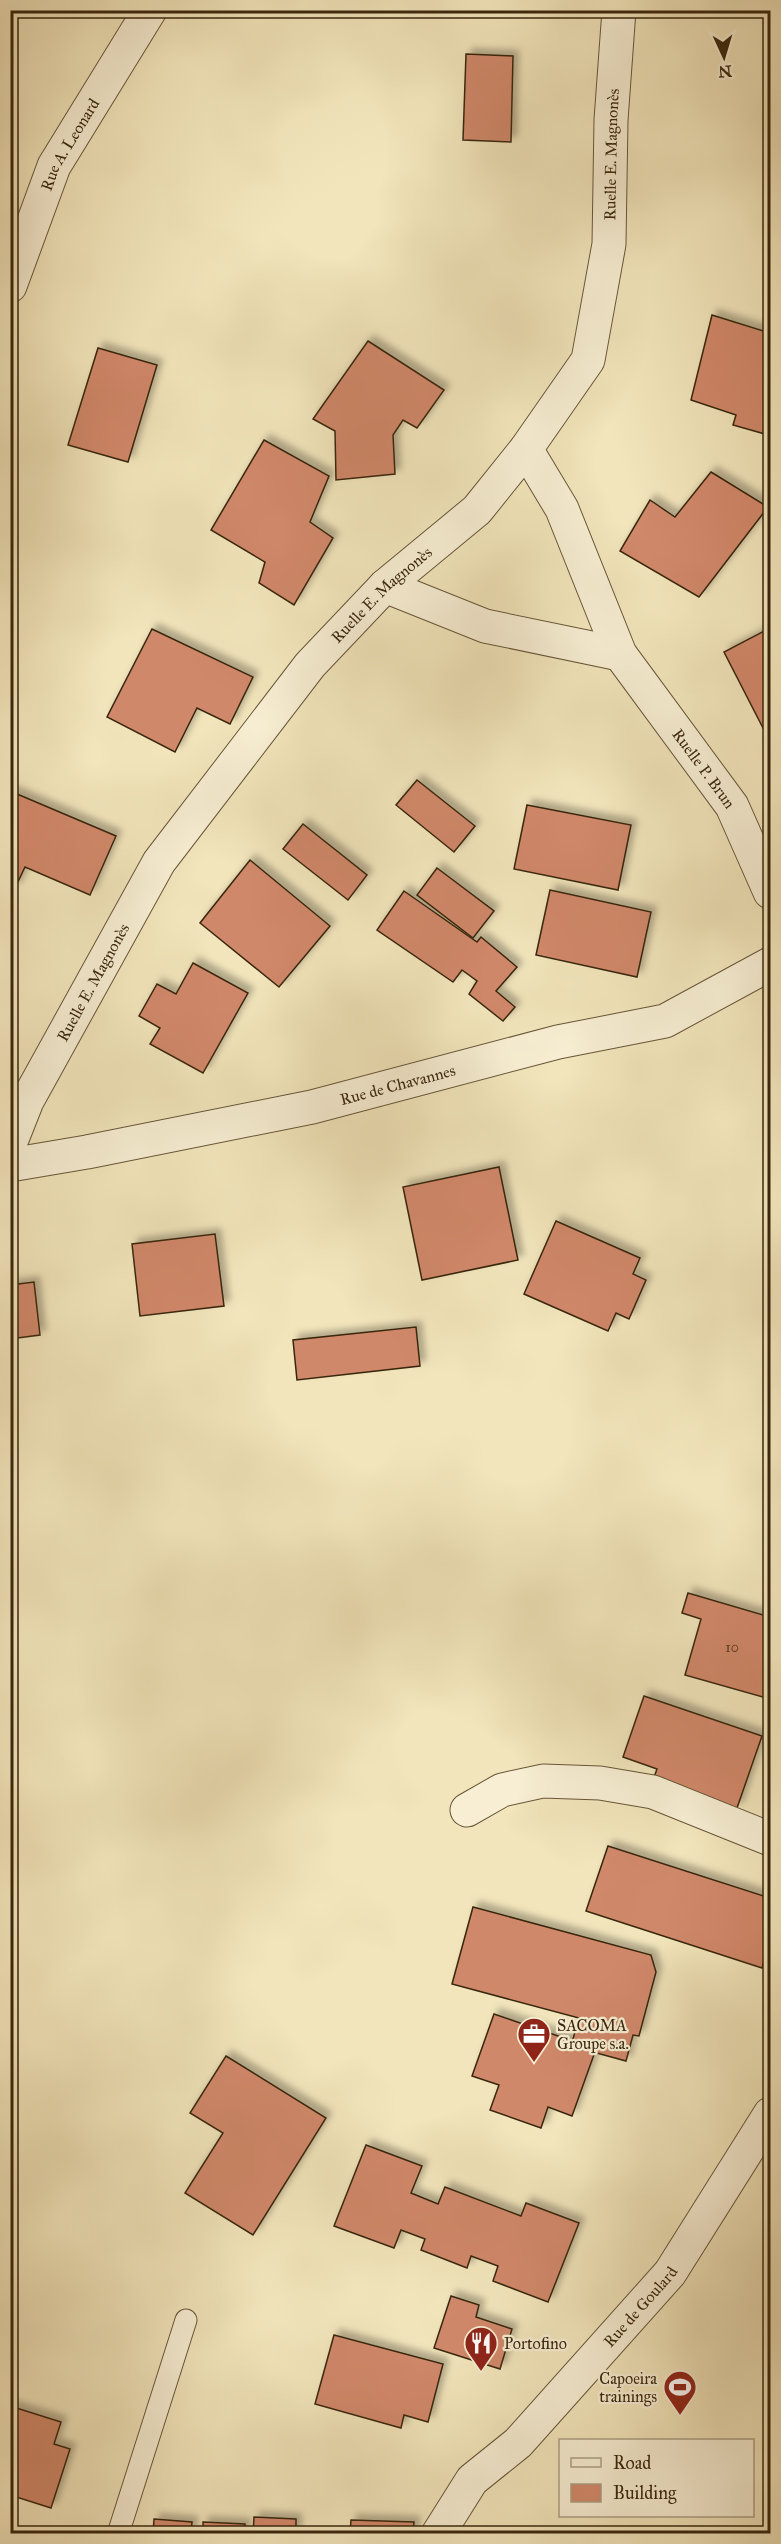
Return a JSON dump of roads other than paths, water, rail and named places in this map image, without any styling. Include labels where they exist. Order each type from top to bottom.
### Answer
[{"type":"street","name":"Rue A. Leonard","points":[[10,286],[54,166],[150,10]]},
{"type":"street","name":"Ruelle E. Magnonès","points":[[10,1144],[27,1101],[159,862],[310,665],[386,586],[477,510],[526,449],[588,360],[609,244],[611,120],[619,10]]},
{"type":"street","name":"Ruelle P. Brun","points":[[526,449],[561,509],[620,654],[732,806],[771,892]]},
{"type":"street","points":[[386,586],[485,626],[620,654]]},
{"type":"street","name":"Rue de Chavannes","points":[[10,1165],[312,1107],[558,1042],[665,1021],[771,964]]},
{"type":"street","points":[[467,1810],[502,1790],[533,1783],[543,1781],[600,1783],[653,1792],[771,1839]]},
{"type":"street","name":"Rue de Goulard","points":[[438,2534],[472,2480],[518,2443],[670,2272],[771,2114]]},
{"type":"lane","points":[[118,2534],[186,2320]]},
{"type":"place","name":"SACOMA Groupe s.a.","points":[[534,2063]]},
{"type":"place","name":"Portofino","points":[[481,2372]]},
{"type":"place","name":"Capoeira trainings","points":[[680,2416]]}]
